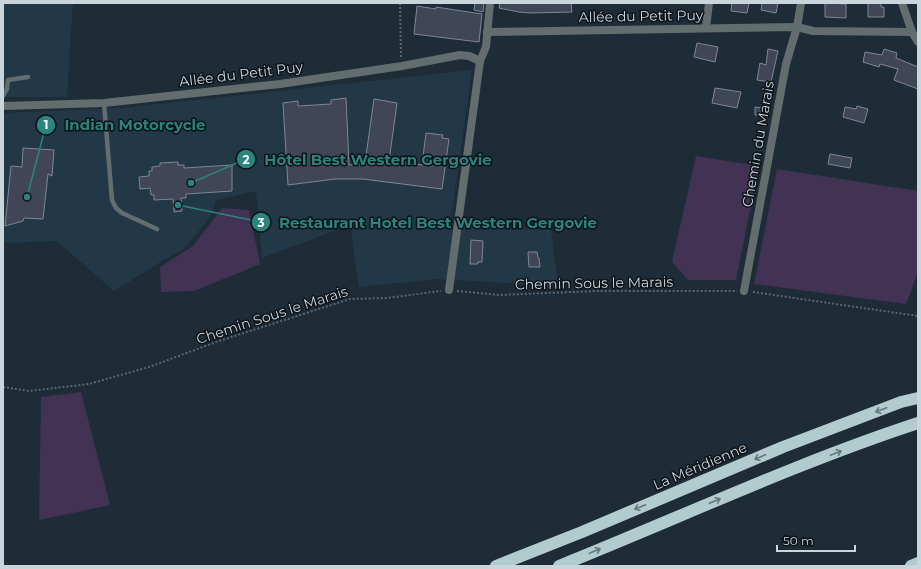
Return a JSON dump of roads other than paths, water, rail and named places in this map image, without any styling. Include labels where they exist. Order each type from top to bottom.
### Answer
[{"type":"highway","name":"La Méridienne","points":[[496,566],[582,532],[783,447],[901,402],[918,398]]},
{"type":"highway","points":[[559,566],[761,482],[869,440],[918,423]]},
{"type":"highway","points":[[911,566],[918,563]]},
{"type":"street","points":[[450,290],[480,61],[486,47],[490,3]]},
{"type":"street","points":[[706,28],[709,3]]},
{"type":"street","name":"Chemin du Marais","points":[[744,291],[786,64],[801,3]]},
{"type":"street","points":[[902,3],[912,32],[918,42]]},
{"type":"street","name":"Allée du Petit Puy","points":[[487,32],[796,27],[813,31],[912,32]]},
{"type":"street","name":"Allée du Petit Puy","points":[[3,106],[104,103],[280,84],[402,66],[460,55],[469,56],[480,61]]},
{"type":"lane","points":[[3,96],[7,89],[8,80],[28,77]]},
{"type":"lane","points":[[104,103],[112,200],[116,208],[122,212],[157,229]]},
{"type":"place","name":"Hôtel Best Western Gergovie","points":[[191,183]]},
{"type":"place","name":"Indian Motorcycle","points":[[27,197]]},
{"type":"place","name":"Restaurant Hotel Best Western Gergovie","points":[[178,205]]}]
